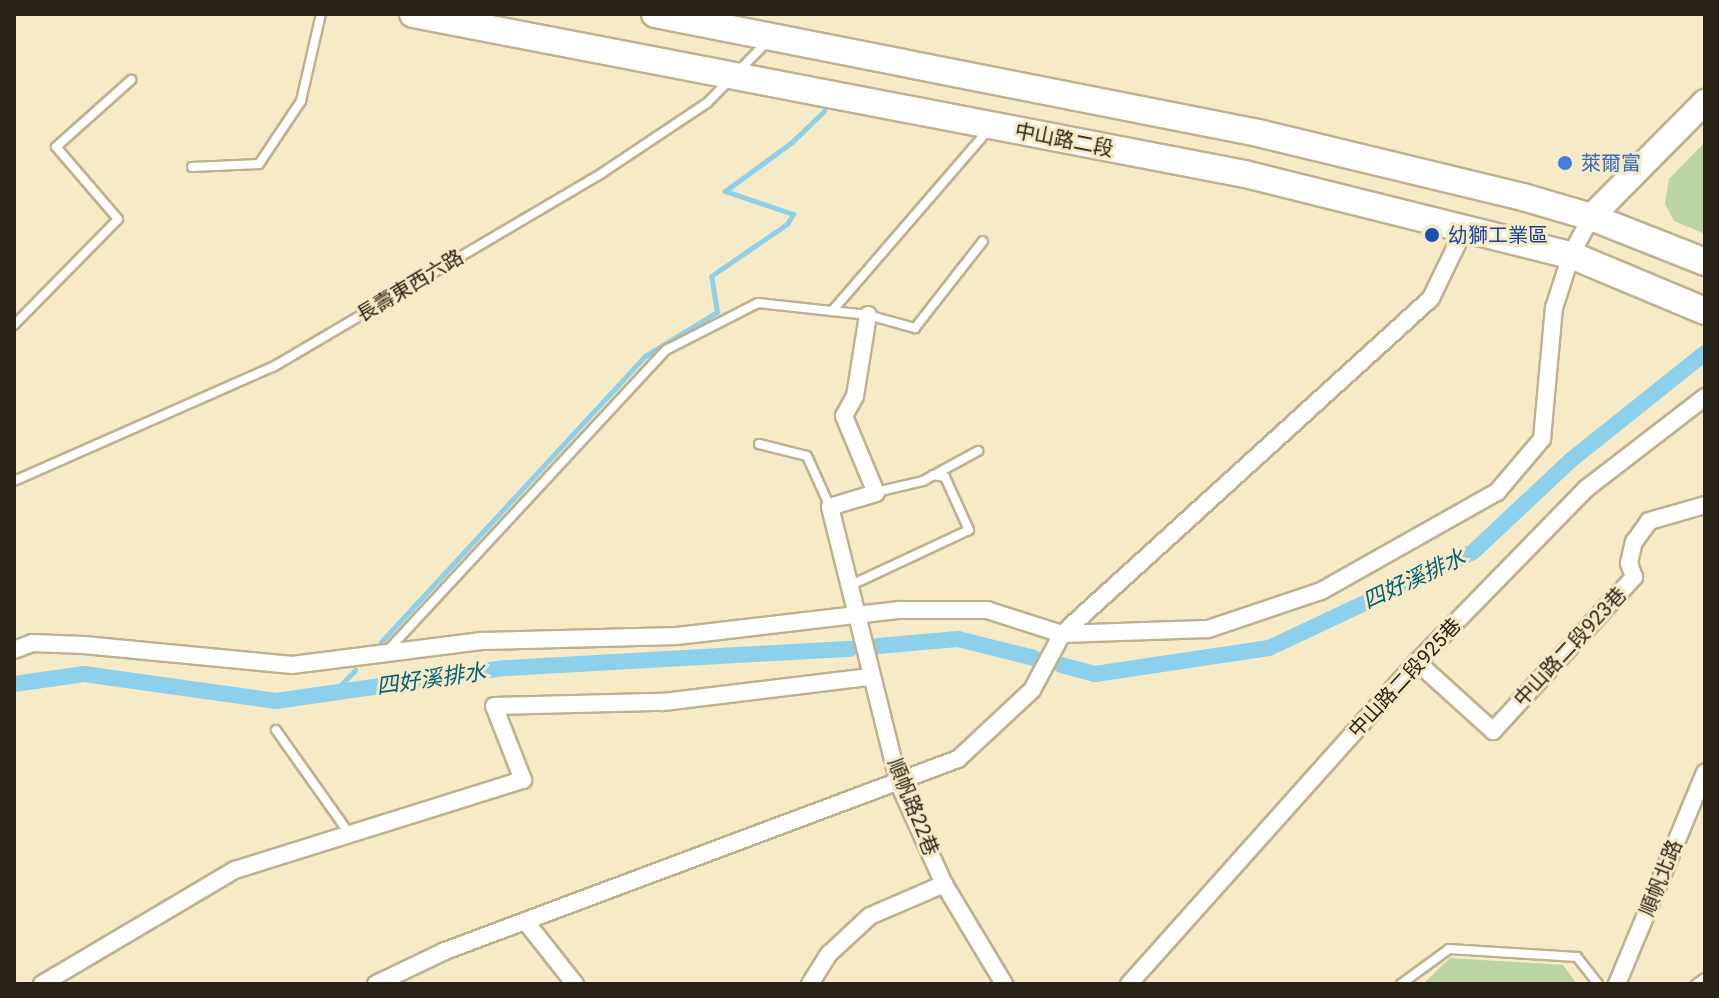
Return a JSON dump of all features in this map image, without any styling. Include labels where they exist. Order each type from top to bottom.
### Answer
[{"type":"main road","name":"中山路二段","points":[[413,14],[1245,174],[1466,226],[1571,255],[1704,310]]},
{"type":"main road","points":[[655,14],[1258,133],[1591,217],[1705,262]]},
{"type":"main road","points":[[926,114],[935,69]]},
{"type":"street","points":[[14,650],[32,643],[84,645],[292,665],[483,641],[677,636],[899,610],[987,610],[1062,634],[1208,629],[1321,591],[1497,492],[1542,439],[1554,308],[1571,255],[1591,217],[1705,102]]},
{"type":"street","points":[[376,984],[445,951],[899,784],[958,759],[1032,690],[1062,634],[1431,298],[1466,226]]},
{"type":"street","points":[[830,507],[876,493],[844,416],[855,396],[868,315]]},
{"type":"street","name":"中山路二段925巷","points":[[1129,984],[1417,662],[1587,488],[1705,397]]},
{"type":"street","name":"中山路二段923巷","points":[[1417,662],[1493,731],[1634,577],[1629,563],[1634,542],[1649,521],[1705,505]]},
{"type":"street","name":"順帆路22巷","points":[[830,507],[899,784],[944,884],[1004,984]]},
{"type":"street","points":[[42,984],[235,870],[523,780],[494,706],[663,702],[870,677]]},
{"type":"street","name":"順帆北路","points":[[1617,984],[1705,773]]},
{"type":"street","points":[[810,984],[829,954],[870,916],[944,884]]},
{"type":"street","points":[[526,922],[575,984]]},
{"type":"lane","points":[[192,167],[259,164],[301,101],[321,14]]},
{"type":"lane","name":"長壽東西六路","points":[[14,481],[273,367],[602,173],[707,103],[729,77],[773,37]]},
{"type":"lane","points":[[14,325],[118,219],[56,147],[131,80]]},
{"type":"lane","points":[[832,311],[991,126]]},
{"type":"lane","points":[[385,654],[666,350],[758,303],[868,315],[915,328],[983,241]]},
{"type":"lane","points":[[759,444],[807,456],[830,507]]},
{"type":"lane","points":[[876,493],[933,475],[978,451]]},
{"type":"lane","points":[[849,586],[969,530],[945,477],[933,475]]},
{"type":"lane","points":[[276,730],[349,833]]},
{"type":"lane","points":[[1401,984],[1449,949],[1577,957],[1598,984]]},
{"type":"lane","points":[[1696,984],[1705,978]]},
{"type":"green space","points":[[1705,142],[1705,234],[1674,221],[1665,204],[1669,179]]},
{"type":"green space","points":[[1450,958],[1563,965],[1577,984],[1423,984]]},
{"type":"waterway","points":[[381,642],[645,356],[717,312],[711,276],[787,224],[793,214],[725,191],[792,142],[824,111]]},
{"type":"waterway","name":"四好溪排水","points":[[1061,665],[1095,674],[1269,648],[1473,552],[1571,460],[1705,353]]},
{"type":"waterway","name":"四好溪排水","points":[[878,646],[958,639],[1034,658]]},
{"type":"waterway","name":"四好溪排水","points":[[14,684],[84,674],[276,701],[506,668],[850,649]]},
{"type":"waterway","points":[[333,693],[355,670]]},
{"type":"place","name":"萊爾富","points":[[1565,163]]},
{"type":"place","name":"幼獅工業區","points":[[1432,235]]}]
